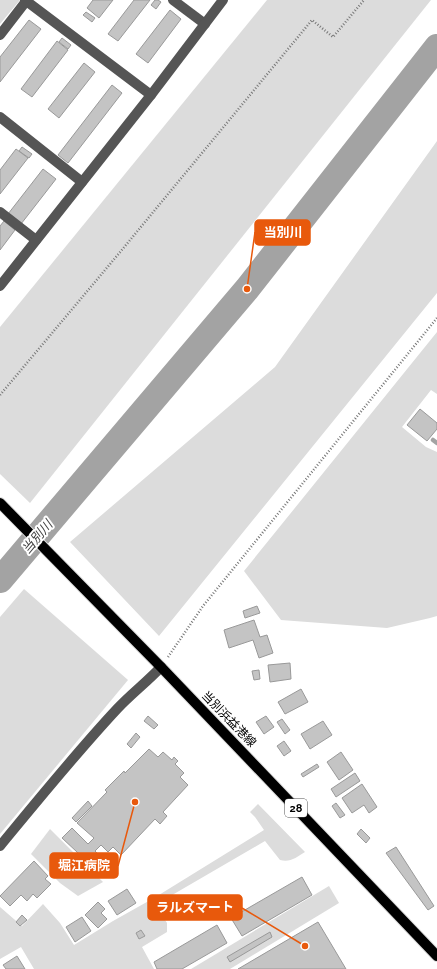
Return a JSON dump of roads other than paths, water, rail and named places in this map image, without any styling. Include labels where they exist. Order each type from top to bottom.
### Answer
[{"type":"main road","name":"当別浜益港線","points":[[0,503],[158,664],[437,956]]},
{"type":"street","points":[[173,0],[205,24]]},
{"type":"street","points":[[0,286],[151,95],[223,0]]},
{"type":"street","points":[[0,34],[26,1],[151,95]]},
{"type":"street","points":[[0,117],[82,182]]},
{"type":"street","points":[[0,212],[36,240]]},
{"type":"street","points":[[0,846],[82,748],[129,697],[141,688],[158,664]]},
{"type":"waterway","name":"当別川","points":[[0,580],[247,289],[437,47]]},
{"type":"waterway","points":[[433,440],[437,443]]},
{"type":"place","name":"当別川","points":[[247,289]]},
{"type":"place","name":"堀江病院","points":[[135,802]]},
{"type":"place","name":"ラルズマート","points":[[305,946]]}]
